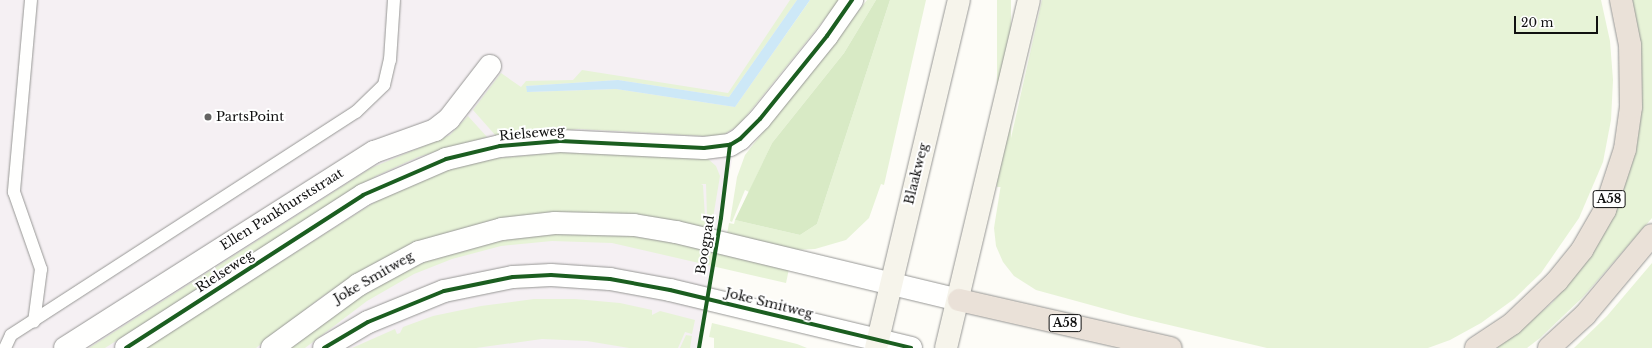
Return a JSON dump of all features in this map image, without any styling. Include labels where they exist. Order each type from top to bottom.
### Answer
[{"type":"highway","name":"A58","points":[[1476,348],[1512,324],[1557,281],[1582,250],[1605,210],[1623,156],[1631,107],[1630,45],[1621,0]]},
{"type":"highway","points":[[1549,348],[1585,314],[1652,235]]},
{"type":"highway","name":"A58","points":[[959,300],[1172,348]]},
{"type":"main road","name":"Blaakweg","points":[[877,344],[959,0]]},
{"type":"main road","points":[[946,348],[959,300],[1029,0]]},
{"type":"street","name":"Rielseweg","points":[[126,348],[363,195],[446,159],[500,146],[560,141],[704,148],[730,145],[740,139],[760,119],[827,36],[852,0]]},
{"type":"street","name":"Ellen Pankhurststraat","points":[[65,348],[374,152],[435,130],[449,120],[490,66]]},
{"type":"street","name":"Joke Smitweg","points":[[272,348],[358,284],[419,252],[502,229],[555,223],[626,224],[676,232],[892,282],[959,300]]},
{"type":"street","name":"Joke Smitweg","points":[[324,348],[368,322],[444,291],[512,278],[550,275],[610,279],[670,290],[877,344],[911,348]]},
{"type":"lane","points":[[31,0],[14,192],[41,269],[34,322]]},
{"type":"lane","points":[[5,348],[11,335],[34,322],[356,112],[384,85],[390,60],[394,0]]},
{"type":"shaded area","points":[[0,0],[804,0],[739,121],[698,348],[0,348]]},
{"type":"green space","points":[[790,0],[797,0],[729,97],[618,80],[526,86],[528,92],[616,89],[735,107],[810,0],[840,0],[739,125],[720,137],[578,129],[496,136],[473,110],[501,73],[521,87],[526,81],[573,80],[582,70],[728,93]]},
{"type":"green space","points":[[867,0],[876,0],[844,53],[772,143],[749,192],[745,190],[732,222],[730,221],[737,177],[745,155]]},
{"type":"green space","points":[[876,0],[890,0],[817,224],[800,235],[735,220],[772,143],[844,53]]},
{"type":"green space","points":[[890,0],[926,0],[884,185],[881,184],[869,218],[846,240],[815,249],[794,250],[727,234],[729,223],[734,224],[735,220],[800,235],[817,224]]},
{"type":"green space","points":[[997,0],[1011,0],[1011,187],[997,187]]},
{"type":"green space","points":[[1042,0],[1601,0],[1610,41],[1613,80],[1611,120],[1603,162],[1579,218],[1541,273],[1514,299],[1481,323],[1450,340],[1428,348],[1267,348],[1131,316],[1036,290],[1014,276],[1003,262],[996,246],[994,228],[1002,178]]},
{"type":"green space","points":[[1631,0],[1652,0],[1652,218],[1583,297],[1540,338],[1527,348],[1497,348],[1552,303],[1581,268],[1642,89],[1638,32]]},
{"type":"green space","points":[[468,116],[487,137],[418,157],[376,176],[105,348],[89,348],[371,168],[450,135]]},
{"type":"green space","points":[[561,152],[708,159],[716,166],[720,176],[713,218],[707,217],[706,184],[701,184],[703,185],[705,218],[713,220],[711,230],[647,217],[611,213],[558,213],[364,270],[323,296],[256,348],[145,348],[378,200],[450,169],[487,159]]},
{"type":"green space","points":[[580,232],[650,237],[789,269],[786,283],[612,243],[552,241],[501,246],[452,259],[414,274],[367,301],[305,348],[287,348],[349,302],[424,262],[513,237]]},
{"type":"green space","points":[[1652,263],[1652,348],[1574,348],[1607,316]]},
{"type":"green space","points":[[534,299],[575,299],[620,303],[652,310],[652,315],[660,311],[695,320],[692,334],[685,332],[678,348],[629,348],[587,341],[542,339],[476,348],[352,348],[395,329],[397,334],[400,333],[403,327],[433,316],[481,306]]},
{"type":"green space","points":[[712,323],[797,344],[807,348],[714,348],[714,338],[709,337]]},
{"type":"green space","points":[[686,335],[692,336],[690,348],[680,348]]},
{"type":"water","points":[[797,0],[810,0],[735,107],[616,89],[527,92],[526,86],[618,80],[729,97]]},
{"type":"cycle path","points":[[126,348],[363,195],[446,159],[500,146],[560,141],[704,148],[730,145],[740,139],[760,119],[827,36],[852,0]]},
{"type":"cycle path","name":"Boogpad","points":[[699,348],[721,218],[730,145]]},
{"type":"cycle path","points":[[324,348],[368,322],[444,291],[513,277],[551,275],[610,279],[670,290],[911,348]]},
{"type":"place","name":"PartsPoint","points":[[208,117]]}]
